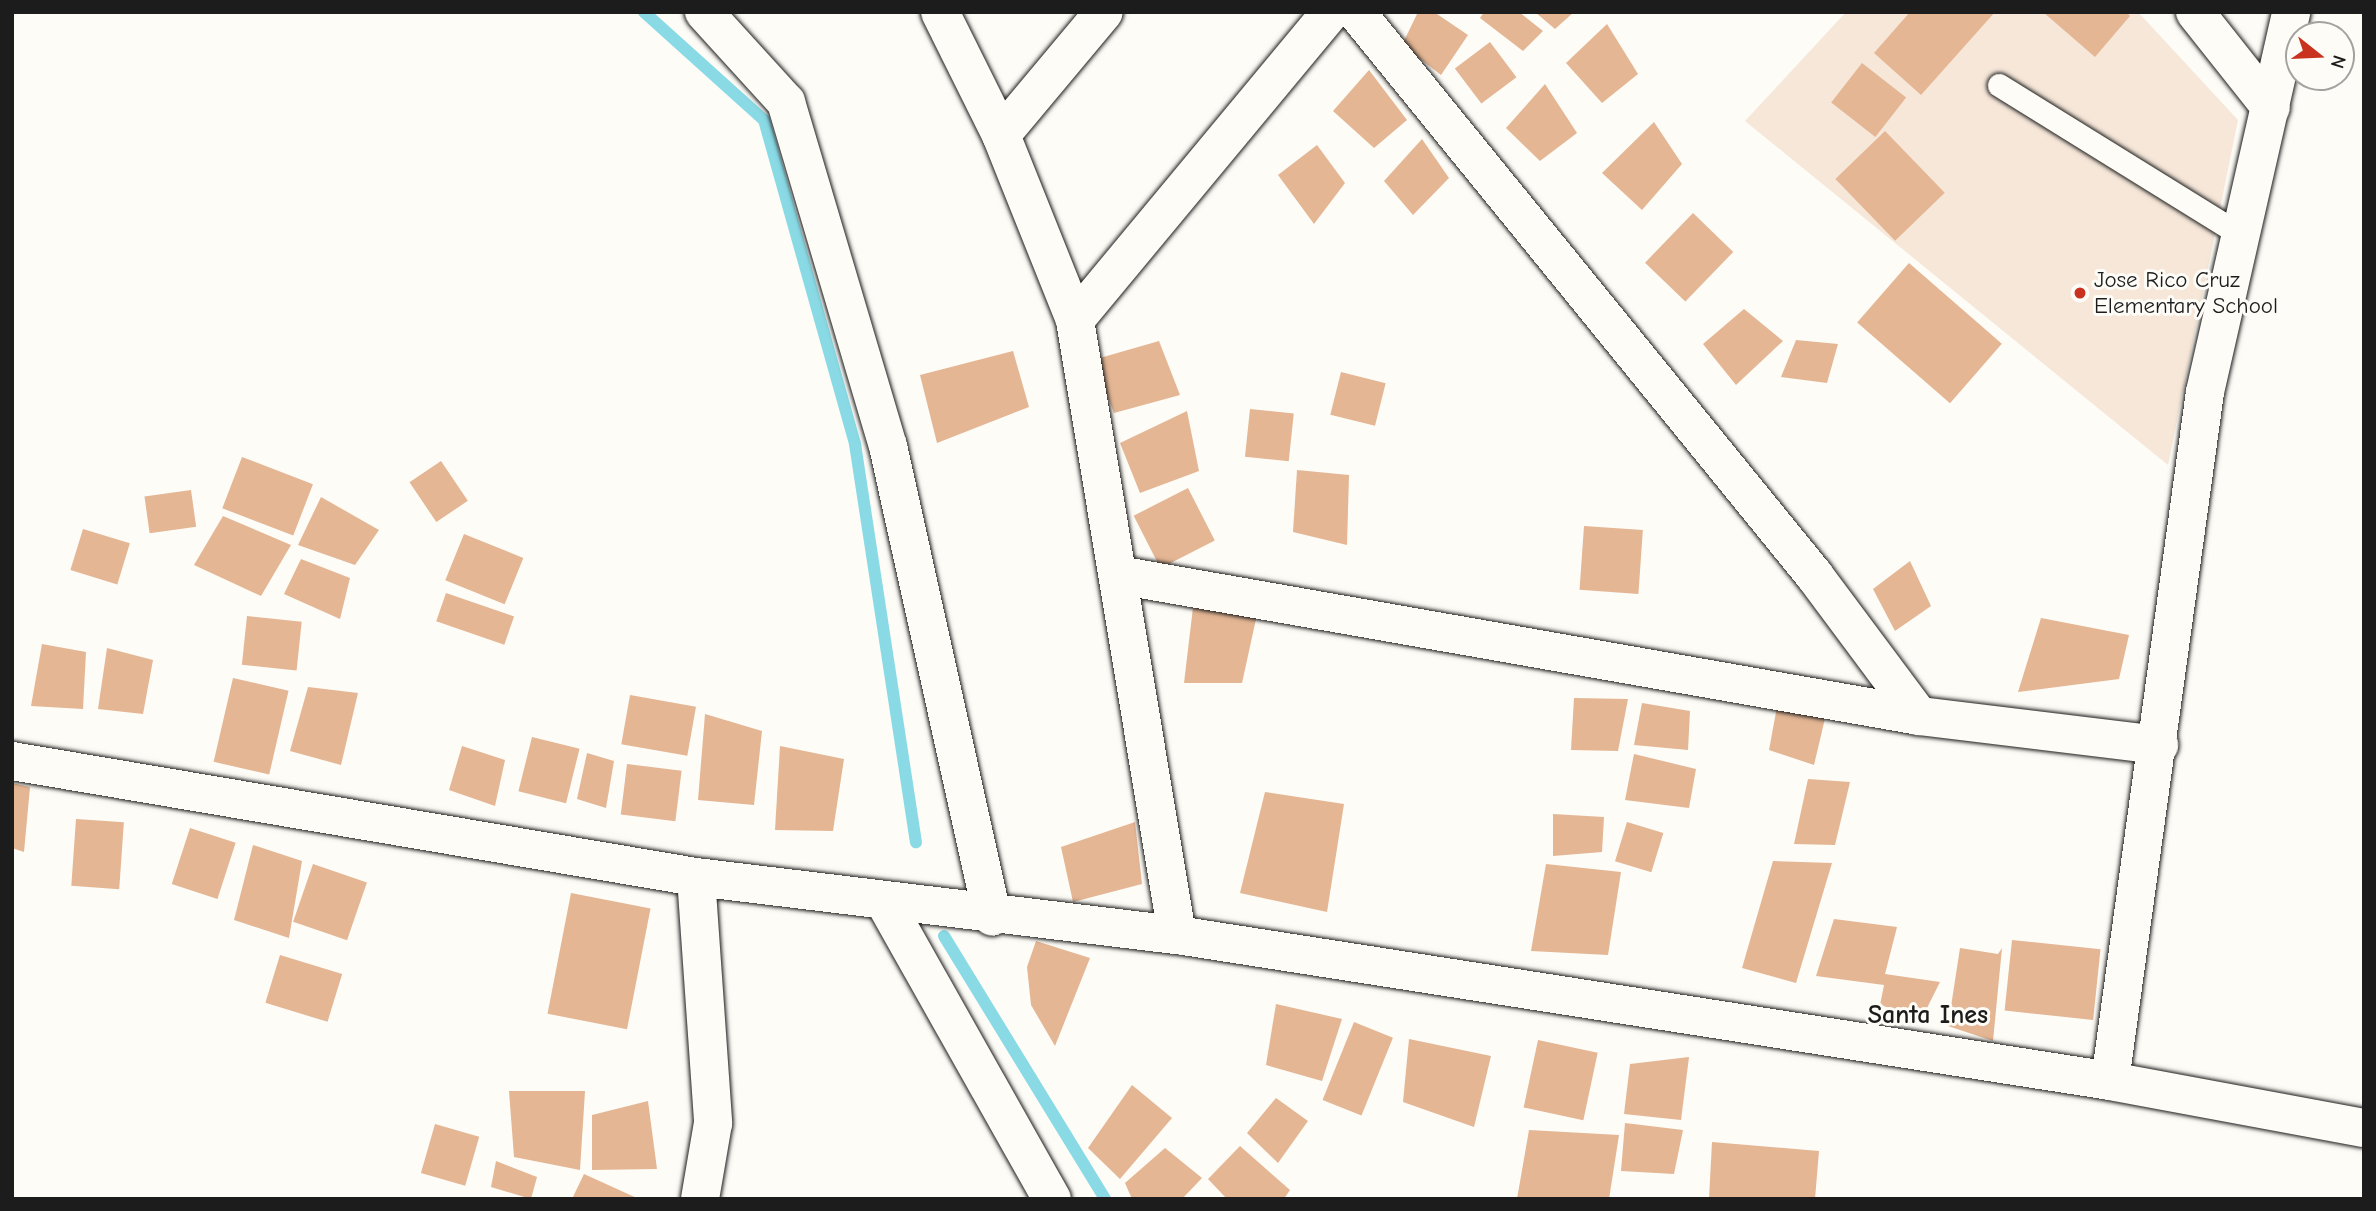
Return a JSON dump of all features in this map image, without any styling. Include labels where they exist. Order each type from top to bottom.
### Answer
[{"type":"street","points":[[704,12],[786,102],[888,446],[992,917]]},
{"type":"street","points":[[940,12],[1001,135],[1075,320],[1177,935]]},
{"type":"street","points":[[1001,135],[1104,12]]},
{"type":"street","points":[[1075,320],[1331,12]]},
{"type":"street","points":[[1356,12],[1814,575],[1919,716]]},
{"type":"street","points":[[2195,12],[2271,108]]},
{"type":"street","points":[[2110,1081],[2159,745],[2205,393],[2243,236],[2291,12]]},
{"type":"street","points":[[1118,576],[1919,716],[2159,745]]},
{"type":"street","points":[[12,761],[696,877],[992,917],[1177,935],[2110,1081],[2364,1128]]},
{"type":"street","points":[[696,877],[713,1123],[700,1199]]},
{"type":"street","points":[[884,901],[1052,1199]]},
{"type":"lane","points":[[1999,85],[2243,236]]},
{"type":"shaded area","name":"Jose Rico Cruz Elementary School","points":[[1846,12],[2138,12],[2238,120],[2168,465],[1745,121]]},
{"type":"building","points":[[1418,12],[1434,12],[1468,35],[1441,75],[1402,45]]},
{"type":"building","points":[[1484,12],[1519,12],[1543,31],[1523,51],[1480,18]]},
{"type":"building","points":[[1535,12],[1574,12],[1555,29]]},
{"type":"building","points":[[1910,12],[1995,12],[1921,95],[1874,53]]},
{"type":"building","points":[[2043,12],[2126,12],[2130,16],[2095,57]]},
{"type":"building","points":[[1607,24],[1638,74],[1602,103],[1566,63]]},
{"type":"building","points":[[1490,42],[1516,77],[1481,104],[1455,68]]},
{"type":"building","points":[[1862,63],[1906,97],[1875,137],[1831,102]]},
{"type":"building","points":[[1369,70],[1407,120],[1374,148],[1333,111]]},
{"type":"building","points":[[1545,84],[1577,133],[1540,161],[1506,128]]},
{"type":"building","points":[[1654,122],[1682,164],[1642,210],[1602,173]]},
{"type":"building","points":[[1885,131],[1945,193],[1895,241],[1835,179]]},
{"type":"building","points":[[1422,139],[1449,178],[1413,215],[1384,181]]},
{"type":"building","points":[[1317,145],[1345,183],[1314,224],[1278,175]]},
{"type":"building","points":[[1693,213],[1733,252],[1685,302],[1645,263]]},
{"type":"building","points":[[1909,263],[2002,344],[1950,403],[1857,323]]},
{"type":"building","points":[[1744,309],[1783,341],[1736,385],[1703,344]]},
{"type":"building","points":[[1796,340],[1838,344],[1827,383],[1781,377]]},
{"type":"building","points":[[1159,341],[1180,395],[1114,413],[1093,360]]},
{"type":"building","points":[[1013,351],[1029,407],[937,443],[920,375]]},
{"type":"building","points":[[1341,372],[1386,383],[1375,426],[1330,415]]},
{"type":"building","points":[[1250,409],[1294,414],[1289,461],[1245,457]]},
{"type":"building","points":[[1187,411],[1199,471],[1140,493],[1120,443]]},
{"type":"building","points":[[242,457],[313,484],[293,536],[222,508]]},
{"type":"building","points":[[441,461],[468,501],[436,522],[409,482]]},
{"type":"building","points":[[1297,470],[1349,475],[1347,545],[1293,532]]},
{"type":"building","points":[[1188,488],[1215,541],[1160,568],[1134,516]]},
{"type":"building","points":[[191,490],[196,527],[150,533],[144,497]]},
{"type":"building","points":[[321,497],[379,530],[355,565],[298,545]]},
{"type":"building","points":[[223,516],[291,545],[261,596],[194,565]]},
{"type":"building","points":[[1584,526],[1643,530],[1638,594],[1580,590]]},
{"type":"building","points":[[83,529],[130,543],[117,584],[70,570]]},
{"type":"building","points":[[464,534],[523,558],[505,604],[445,580]]},
{"type":"building","points":[[301,559],[350,578],[340,619],[284,594]]},
{"type":"building","points":[[1910,561],[1931,606],[1895,631],[1873,589]]},
{"type":"building","points":[[446,593],[514,616],[504,645],[436,621]]},
{"type":"building","points":[[1194,599],[1258,610],[1242,683],[1184,683]]},
{"type":"building","points":[[247,616],[302,622],[297,670],[242,665]]},
{"type":"building","points":[[2041,618],[2129,635],[2119,679],[2018,692]]},
{"type":"building","points":[[42,644],[86,652],[83,709],[31,706]]},
{"type":"building","points":[[107,648],[153,660],[143,714],[98,709]]},
{"type":"building","points":[[233,678],[289,691],[269,775],[214,762]]},
{"type":"building","points":[[308,687],[358,693],[341,765],[290,751]]},
{"type":"building","points":[[630,695],[696,707],[687,756],[621,744]]},
{"type":"building","points":[[1779,696],[1827,710],[1814,765],[1769,750]]},
{"type":"building","points":[[1574,698],[1628,699],[1618,751],[1571,750]]},
{"type":"building","points":[[1642,703],[1690,711],[1688,750],[1634,745]]},
{"type":"building","points":[[705,714],[762,731],[754,805],[698,800]]},
{"type":"building","points":[[532,737],[580,749],[566,803],[518,791]]},
{"type":"building","points":[[462,746],[505,760],[495,806],[449,790]]},
{"type":"building","points":[[780,746],[844,759],[833,831],[775,830]]},
{"type":"building","points":[[587,753],[614,761],[606,808],[577,799]]},
{"type":"building","points":[[1634,754],[1696,769],[1689,808],[1625,800]]},
{"type":"building","points":[[627,764],[682,771],[675,821],[621,815]]},
{"type":"building","points":[[1808,779],[1850,782],[1835,845],[1794,844]]},
{"type":"building","points":[[12,783],[30,787],[24,852],[12,848]]},
{"type":"building","points":[[1265,792],[1344,804],[1327,912],[1240,893]]},
{"type":"building","points":[[1553,814],[1604,817],[1602,852],[1553,856]]},
{"type":"building","points":[[76,819],[124,822],[119,889],[71,886]]},
{"type":"building","points":[[1135,822],[1142,884],[1073,902],[1061,847]]},
{"type":"building","points":[[1627,822],[1663,833],[1651,872],[1615,861]]},
{"type":"building","points":[[190,828],[236,843],[217,899],[172,884]]},
{"type":"building","points":[[253,845],[302,861],[289,938],[234,920]]},
{"type":"building","points":[[1773,861],[1832,863],[1796,983],[1742,968]]},
{"type":"building","points":[[313,864],[367,883],[347,940],[293,922]]},
{"type":"building","points":[[1546,864],[1621,872],[1608,955],[1531,951]]},
{"type":"building","points":[[571,893],[651,908],[627,1029],[548,1014]]},
{"type":"building","points":[[1834,919],[1897,927],[1885,974],[1940,982],[1922,1018],[1880,1005],[1884,985],[1816,976]]},
{"type":"building","points":[[2012,940],[2101,949],[2093,1020],[2005,1011]]},
{"type":"building","points":[[1036,941],[1090,958],[1055,1046],[1031,1005],[1027,967]]},
{"type":"building","points":[[1960,948],[1998,954],[2002,948],[1993,1041],[1948,1026]]},
{"type":"building","points":[[280,955],[342,974],[328,1022],[265,1003]]},
{"type":"building","points":[[1276,1004],[1342,1019],[1322,1081],[1266,1065]]},
{"type":"building","points":[[1354,1022],[1393,1038],[1361,1116],[1323,1100]]},
{"type":"building","points":[[1409,1039],[1491,1056],[1474,1127],[1403,1102]]},
{"type":"building","points":[[1538,1040],[1598,1053],[1583,1120],[1524,1107]]},
{"type":"building","points":[[1689,1057],[1681,1120],[1624,1114],[1630,1064]]},
{"type":"building","points":[[1132,1085],[1172,1118],[1120,1179],[1088,1148]]},
{"type":"building","points":[[509,1091],[585,1091],[580,1170],[514,1157]]},
{"type":"building","points":[[1276,1098],[1308,1121],[1278,1163],[1247,1133]]},
{"type":"building","points":[[648,1101],[657,1169],[592,1170],[592,1115]]},
{"type":"building","points":[[1625,1123],[1683,1130],[1674,1174],[1621,1171]]},
{"type":"building","points":[[435,1124],[479,1137],[465,1186],[421,1173]]},
{"type":"building","points":[[1529,1130],[1619,1135],[1609,1199],[1517,1199]]},
{"type":"building","points":[[1712,1142],[1819,1151],[1815,1199],[1709,1199]]},
{"type":"building","points":[[1240,1146],[1290,1190],[1284,1199],[1227,1199],[1208,1179]]},
{"type":"building","points":[[1165,1148],[1202,1178],[1182,1199],[1132,1199],[1125,1183]]},
{"type":"building","points":[[496,1161],[537,1177],[531,1199],[491,1187]]},
{"type":"building","points":[[584,1174],[639,1199],[572,1199]]},
{"type":"waterway","points":[[644,12],[764,120],[855,444],[916,842]]},
{"type":"waterway","points":[[944,936],[1105,1199]]},
{"type":"place","name":"Jose Rico Cruz Elementary School","points":[[2080,293]]},
{"type":"district","name":"Santa Ines","points":[[1928,1016]]}]
